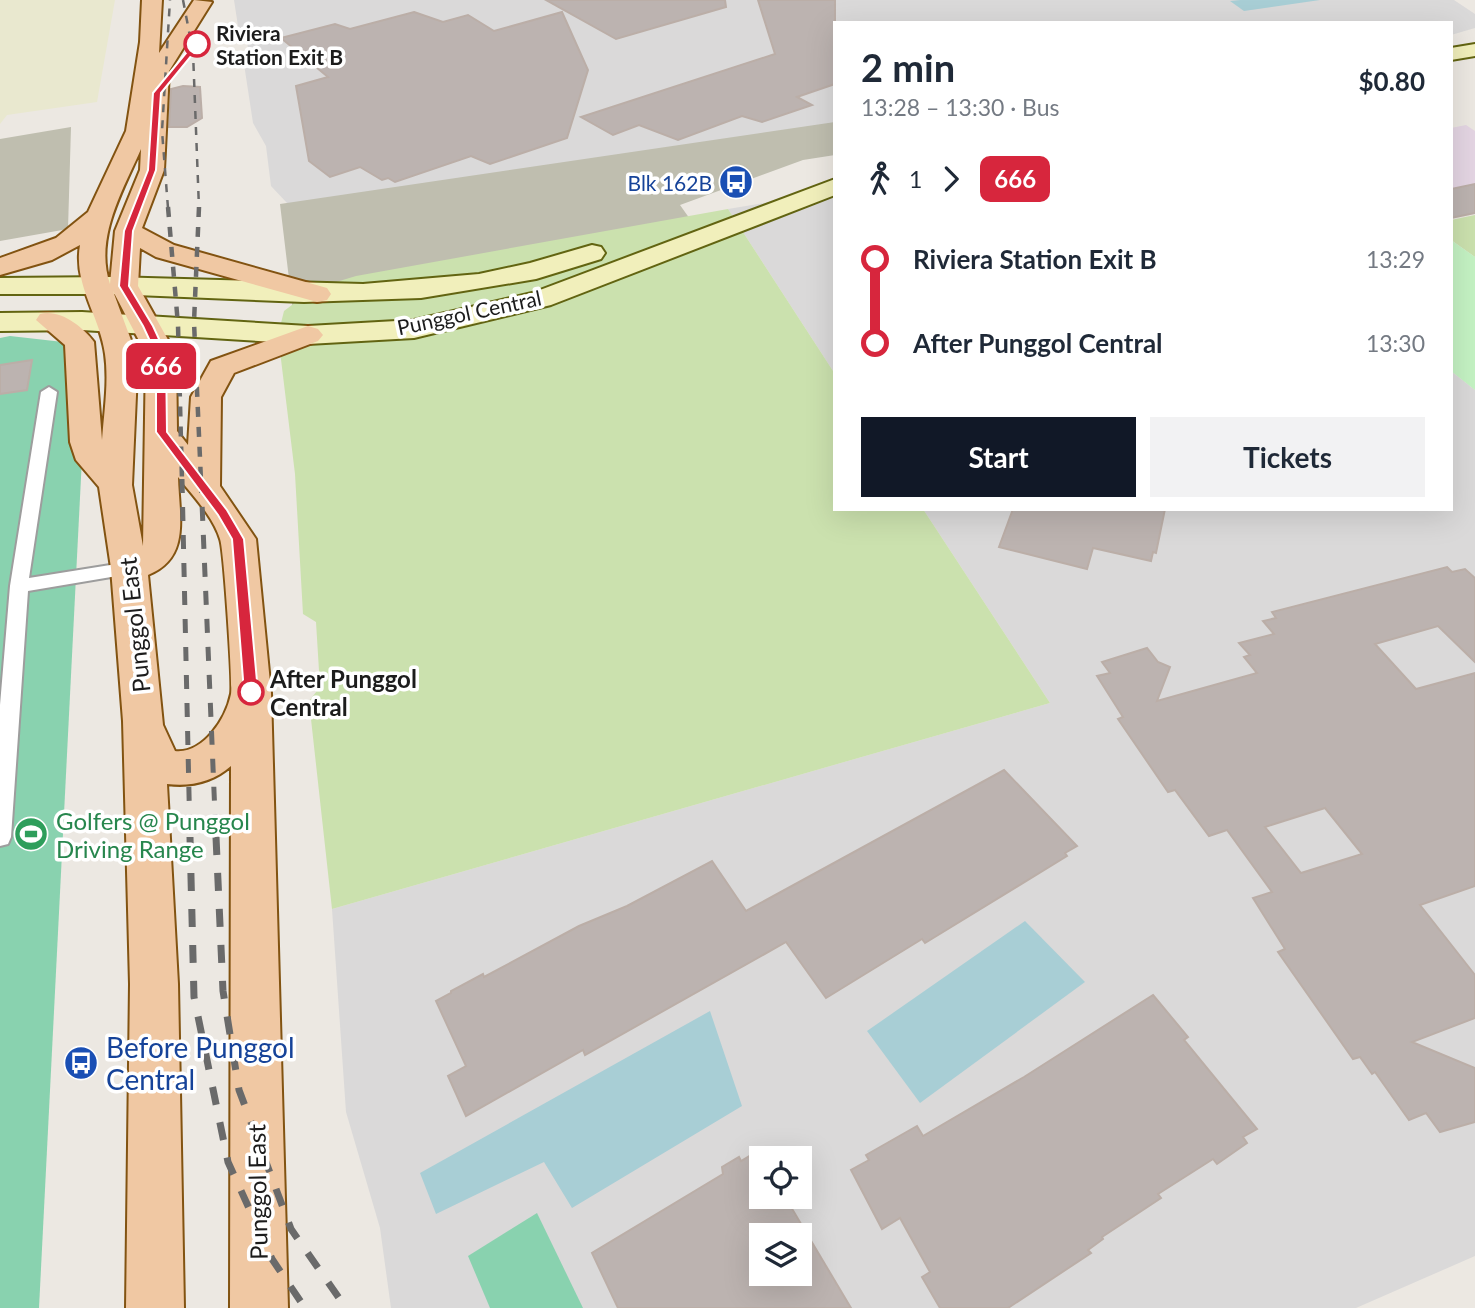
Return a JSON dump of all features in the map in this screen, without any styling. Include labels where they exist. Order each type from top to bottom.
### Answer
[{"type":"main road","points":[[152,2],[174,11],[202,1]]},
{"type":"main road","points":[[129,568],[153,559],[162,544],[161,354],[124,286],[128,231],[152,170],[158,71],[202,1]]},
{"type":"main road","name":"Punggol East","points":[[152,2],[150,42],[138,131],[99,215],[90,265],[95,286],[120,351],[122,373],[116,485],[129,568],[143,720],[155,984],[155,1308]]},
{"type":"main road","points":[[1453,54],[1475,50]]},
{"type":"main road","name":"Punggol Central","points":[[0,286],[124,286],[317,294],[449,288],[557,266],[803,174],[833,167]]},
{"type":"main road","name":"Punggol Central","points":[[0,322],[50,320],[308,335],[414,329],[541,299],[833,187]]},
{"type":"main road","points":[[0,267],[46,253],[78,238],[99,215]]},
{"type":"main road","points":[[128,231],[166,251],[317,294]]},
{"type":"main road","points":[[50,320],[79,342],[83,364],[80,410],[91,457],[116,485]]},
{"type":"main road","points":[[203,489],[206,397],[222,367],[308,335]]},
{"type":"main road","name":"Punggol East","points":[[161,432],[223,513],[238,539],[251,693],[259,1308]]},
{"type":"main road","points":[[143,720],[152,750],[163,768],[182,771],[198,768],[215,757],[232,734],[251,693]]},
{"type":"lane","points":[[0,837],[19,586],[49,392]]},
{"type":"lane","points":[[19,586],[129,568]]},
{"type":"shaded area","points":[[234,0],[1454,0],[1475,14],[1475,28],[1453,34],[1453,21],[833,21],[833,133],[313,208],[287,203],[271,186],[266,146],[253,123],[244,64],[250,60],[247,42],[240,39]]},
{"type":"shaded area","points":[[833,122],[833,155],[803,160],[680,205],[724,267],[317,512],[280,204]]},
{"type":"shaded area","points":[[1466,125],[1475,131],[1475,190],[1466,186],[1453,189],[1453,128]]},
{"type":"shaded area","points":[[71,127],[68,229],[0,241],[0,139]]},
{"type":"shaded area","points":[[833,191],[833,371],[728,209]]},
{"type":"shaded area","points":[[1453,373],[1475,390],[1475,1256],[1356,1308],[391,1308],[380,1228],[346,1112],[332,909],[1050,703],[924,511],[1453,511]]},
{"type":"green space","points":[[0,0],[115,0],[97,102],[7,115],[0,124]]},
{"type":"green space","points":[[728,209],[833,371],[833,511],[924,511],[1050,703],[332,909],[309,701],[320,687],[316,622],[303,614],[295,474],[278,335],[284,311],[313,289],[356,276]]},
{"type":"green space","points":[[1475,215],[1475,257],[1453,241],[1453,220]]},
{"type":"green space","points":[[1453,241],[1475,257],[1475,390],[1453,373]]},
{"type":"green space","name":"Golfers @ Punggol Driving Range","points":[[10,336],[63,342],[87,359],[39,1308],[0,1308],[0,338]]},
{"type":"green space","points":[[537,1213],[583,1308],[490,1308],[468,1256]]},
{"type":"water","points":[[1320,0],[1244,11],[1230,1]]},
{"type":"water","points":[[1025,921],[1085,982],[920,1103],[867,1031]]},
{"type":"water","points":[[710,1011],[742,1106],[572,1208],[544,1162],[436,1214],[420,1173]]},
{"type":"building","points":[[546,0],[725,0],[726,7],[616,39]]},
{"type":"building","points":[[758,0],[835,0],[833,85],[797,97],[812,105],[762,122],[742,116],[678,140],[639,125],[613,135],[581,117],[775,54]]},
{"type":"building","points":[[414,12],[443,22],[468,15],[494,31],[562,12],[588,70],[567,138],[490,164],[471,156],[395,182],[388,178],[382,180],[360,167],[330,177],[309,161],[296,86],[328,77],[281,38],[335,24],[350,29]]},
{"type":"building","points":[[183,86],[200,87],[202,118],[187,127],[169,127],[171,89]]},
{"type":"building","points":[[1475,184],[1475,213],[1453,218],[1453,189]]},
{"type":"building","points":[[32,360],[27,390],[0,394],[0,365]]},
{"type":"building","points":[[1012,511],[1165,511],[1156,553],[1153,552],[1151,561],[1093,548],[1087,569],[999,547]]},
{"type":"building","points":[[1447,567],[1452,572],[1465,569],[1475,578],[1475,662],[1438,626],[1375,644],[1416,689],[1475,673],[1475,886],[1420,905],[1475,975],[1475,1018],[1412,1042],[1475,1068],[1475,1122],[1440,1132],[1426,1113],[1409,1120],[1375,1072],[1372,1074],[1360,1057],[1353,1059],[1278,952],[1285,949],[1253,898],[1272,892],[1227,830],[1209,836],[1175,790],[1168,792],[1118,719],[1123,717],[1097,676],[1110,673],[1102,662],[1147,648],[1158,662],[1170,667],[1157,701],[1257,673],[1244,657],[1250,655],[1239,643],[1274,634],[1263,621],[1276,618],[1272,612]],"holes":[[[1325,808],[1362,854],[1301,873],[1265,827]]]},
{"type":"building","points":[[1004,770],[1077,846],[1065,853],[1067,856],[925,943],[922,939],[826,998],[786,942],[585,1055],[583,1050],[466,1116],[448,1076],[466,1066],[436,1001],[451,991],[483,974],[484,977],[579,926],[627,906],[712,861],[746,911]]},
{"type":"building","points":[[1153,995],[1188,1037],[1184,1040],[1257,1129],[1243,1137],[1247,1143],[1217,1164],[1213,1159],[1158,1194],[1161,1198],[1102,1237],[1103,1239],[1088,1250],[1091,1253],[1008,1308],[940,1308],[922,1277],[930,1272],[900,1218],[882,1229],[851,1170],[869,1160],[866,1155],[917,1126],[923,1136],[1024,1077]]},
{"type":"building","points":[[749,1156],[749,1209],[792,1209],[800,1223],[749,1223],[749,1286],[812,1286],[812,1242],[851,1308],[618,1308],[592,1253],[723,1174],[722,1167],[739,1157],[741,1161]]},
{"type":"railway","points":[[168,208],[162,131],[170,0]]},
{"type":"railway","points":[[183,0],[193,52],[199,207]]},
{"type":"railway","points":[[168,207],[178,325],[182,481]]},
{"type":"railway","points":[[199,207],[194,322],[201,481]]},
{"type":"railway","points":[[182,479],[190,839]]},
{"type":"railway","points":[[201,479],[216,839]]},
{"type":"railway","points":[[190,837],[194,997],[228,1162],[272,1259],[305,1308]]},
{"type":"railway","points":[[216,837],[223,991],[239,1090],[291,1229],[346,1308]]},
{"type":"bus line","name":"666","points":[[197,44],[157,93],[152,170],[128,231],[124,286],[161,354],[161,432],[223,513],[238,539],[251,692]]},
{"type":"place","name":"Riviera Station Exit B","points":[[197,44]]},
{"type":"place","name":"Blk 162B","points":[[736,182]]},
{"type":"place","name":"After Punggol Central","points":[[251,692]]},
{"type":"place","name":"Golfers @ Punggol Driving Range","points":[[31,834]]},
{"type":"place","name":"Before Punggol Central","points":[[81,1063]]}]
